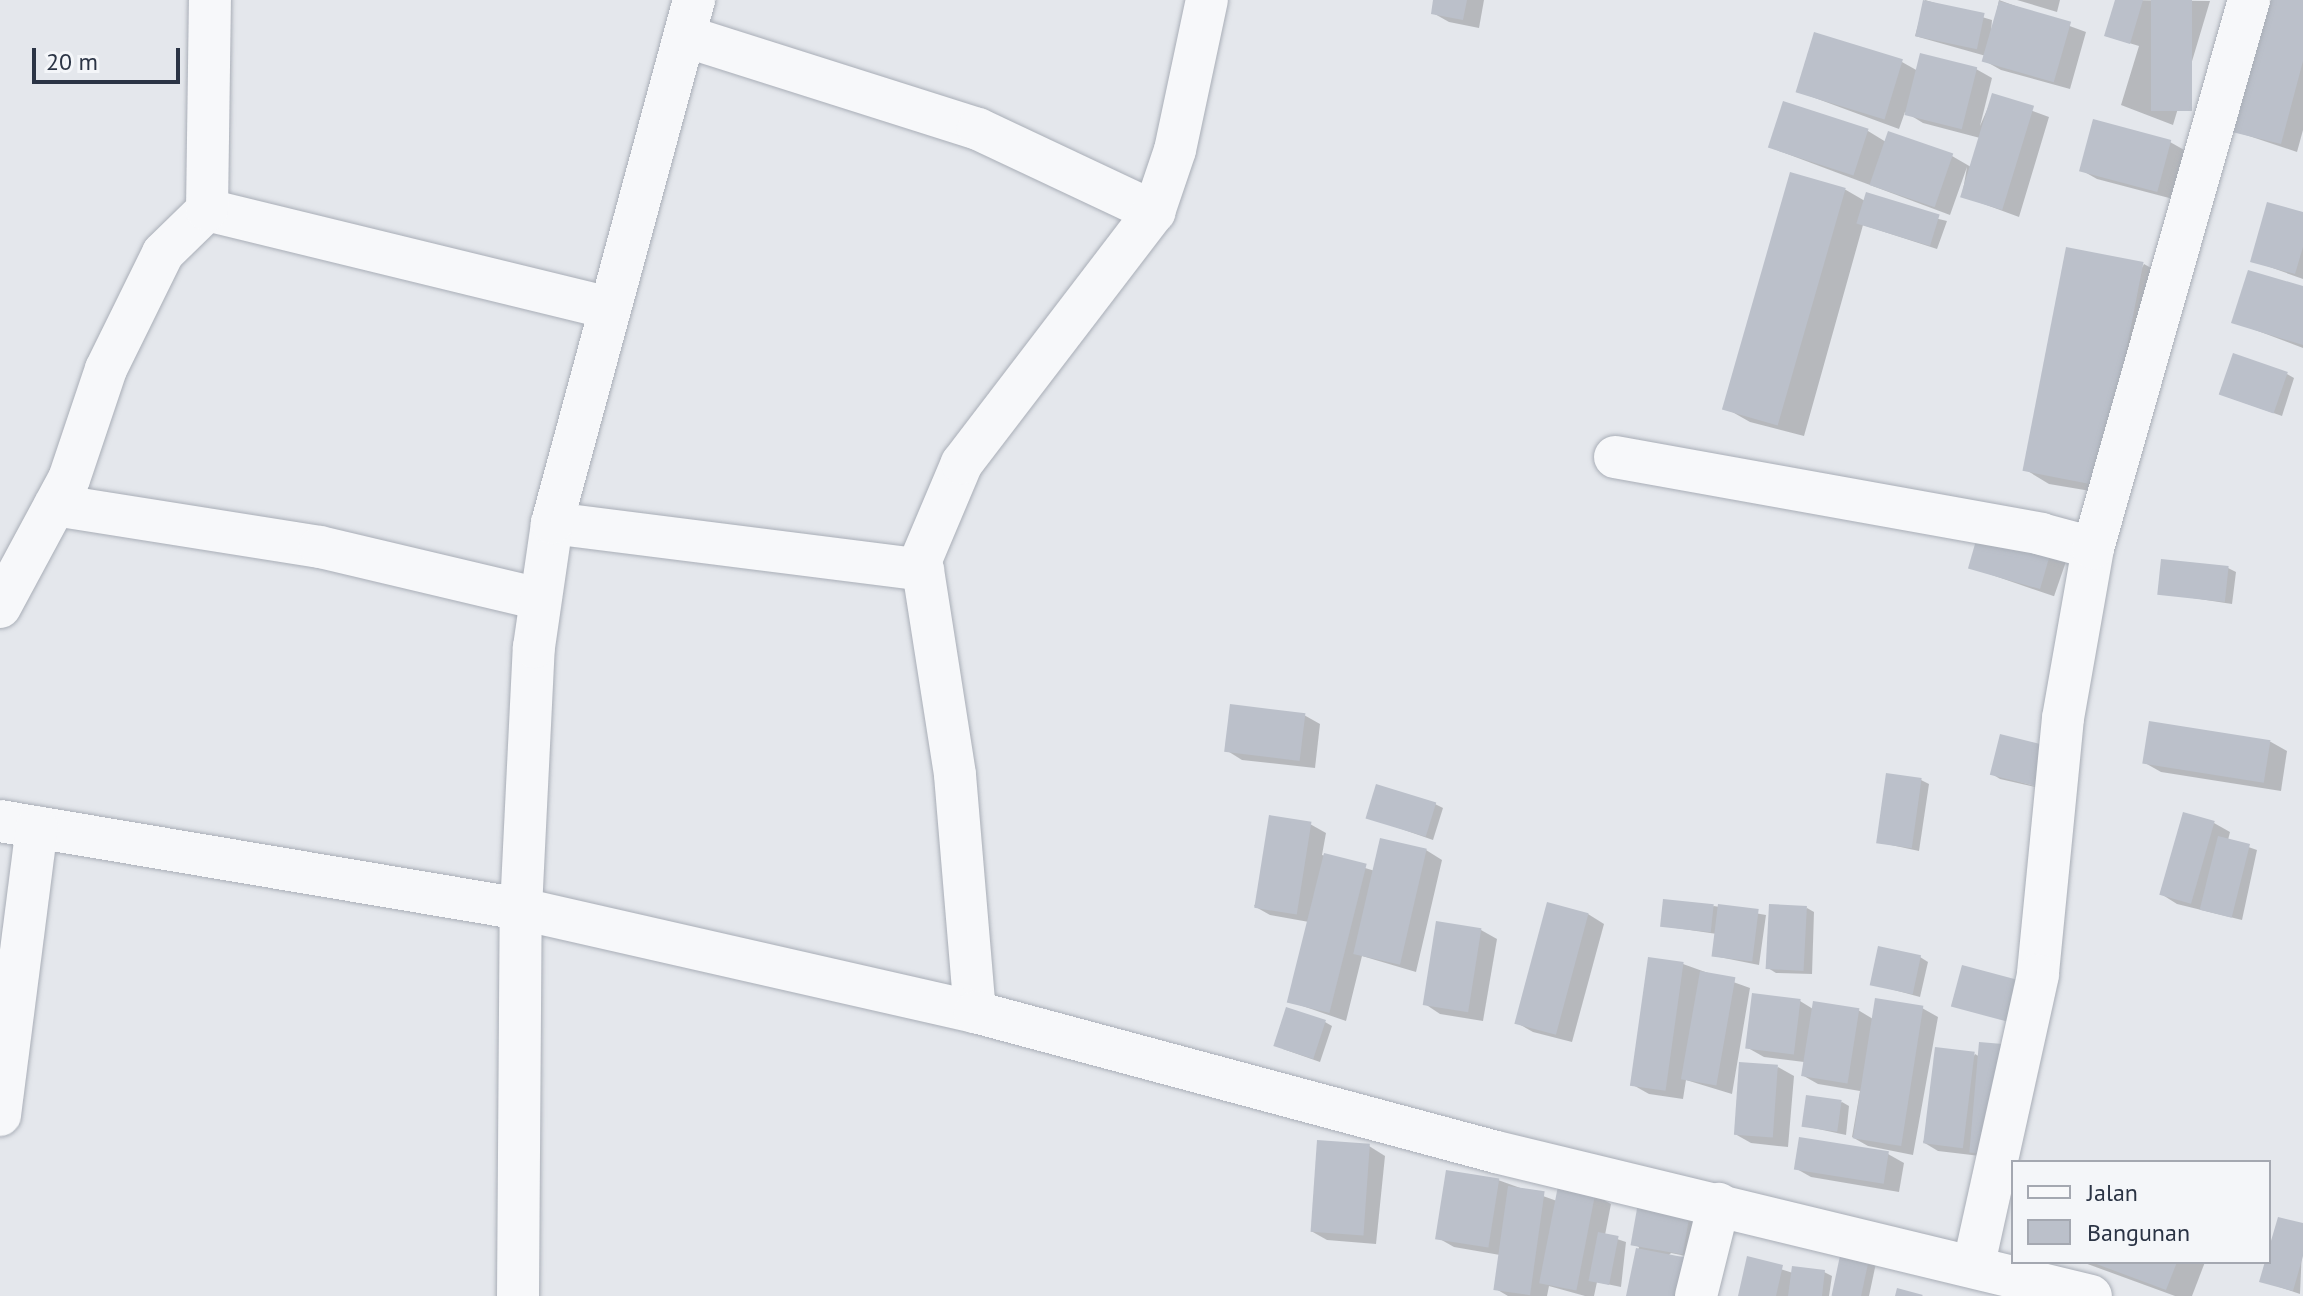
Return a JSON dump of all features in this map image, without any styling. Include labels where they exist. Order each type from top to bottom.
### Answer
[{"type":"street","points":[[0,607],[69,479],[106,369],[163,253],[207,210],[210,0]]},
{"type":"street","points":[[918,567],[962,463],[1154,212],[1175,150],[1207,0]]},
{"type":"street","points":[[1974,1264],[2038,975],[2063,718],[2093,548],[2249,0]]},
{"type":"street","points":[[518,1296],[521,909],[540,599],[552,523],[690,18],[978,129],[1154,212]]},
{"type":"street","points":[[207,210],[609,308]]},
{"type":"street","points":[[1615,457],[2093,548]]},
{"type":"street","points":[[55,505],[320,547],[540,599]]},
{"type":"street","points":[[552,523],[918,567],[927,576],[955,775],[975,1012]]},
{"type":"street","points":[[0,1115],[18,824],[521,909],[975,1012],[1496,1152],[1974,1264],[2091,1296]]},
{"type":"street","points":[[1696,1296],[1719,1204]]},
{"type":"building","points":[[1433,0],[1467,0],[1463,20],[1431,14]]},
{"type":"building","points":[[1923,0],[1985,13],[1977,49],[1915,36]]},
{"type":"building","points":[[2115,0],[2143,0],[2130,44],[2104,36]]},
{"type":"building","points":[[2151,0],[2192,0],[2192,111],[2151,111]]},
{"type":"building","points":[[2266,0],[2303,0],[2303,61],[2281,144],[2232,132]]},
{"type":"building","points":[[1999,1],[2071,22],[2054,82],[1982,62]]},
{"type":"building","points":[[1814,32],[1903,59],[1885,119],[1796,92]]},
{"type":"building","points":[[1920,53],[1977,67],[1962,129],[1905,115]]},
{"type":"building","points":[[1992,93],[2034,106],[2002,210],[1960,197]]},
{"type":"building","points":[[1783,101],[1869,129],[1853,175],[1768,148]]},
{"type":"building","points":[[2093,119],[2171,140],[2157,192],[2079,171]]},
{"type":"building","points":[[1888,131],[1953,153],[1935,207],[1869,185]]},
{"type":"building","points":[[1790,172],[1846,188],[1778,425],[1722,409]]},
{"type":"building","points":[[1866,192],[1940,215],[1930,246],[1856,224]]},
{"type":"building","points":[[2267,202],[2303,212],[2303,247],[2295,274],[2250,262]]},
{"type":"building","points":[[2066,247],[2144,262],[2100,486],[2022,471]]},
{"type":"building","points":[[2248,270],[2303,286],[2303,345],[2231,323]]},
{"type":"building","points":[[2233,353],[2288,372],[2274,413],[2219,395]]},
{"type":"building","points":[[1979,530],[2051,551],[2040,589],[1968,568]]},
{"type":"building","points":[[2161,559],[2229,566],[2225,602],[2157,595]]},
{"type":"building","points":[[1230,704],[1305,713],[1300,761],[1224,752]]},
{"type":"building","points":[[2149,721],[2270,740],[2264,783],[2142,763]]},
{"type":"building","points":[[2000,734],[2056,748],[2046,789],[1990,775]]},
{"type":"building","points":[[1886,773],[1922,778],[1912,848],[1876,843]]},
{"type":"building","points":[[1376,784],[1436,802],[1426,837],[1365,818]]},
{"type":"building","points":[[2183,812],[2215,821],[2191,904],[2159,895]]},
{"type":"building","points":[[1269,815],[1311,822],[1297,915],[1254,908]]},
{"type":"building","points":[[2218,836],[2250,844],[2232,918],[2200,910]]},
{"type":"building","points":[[1380,838],[1427,849],[1400,965],[1353,954]]},
{"type":"building","points":[[1324,853],[1367,864],[1329,1013],[1287,1002]]},
{"type":"building","points":[[1663,899],[1714,904],[1711,932],[1660,927]]},
{"type":"building","points":[[1547,902],[1589,913],[1556,1035],[1514,1024]]},
{"type":"building","points":[[1718,904],[1759,909],[1752,962],[1712,957]]},
{"type":"building","points":[[1769,904],[1807,906],[1804,971],[1766,969]]},
{"type":"building","points":[[1436,921],[1481,928],[1468,1012],[1423,1005]]},
{"type":"building","points":[[1878,946],[1921,955],[1913,994],[1870,985]]},
{"type":"building","points":[[1648,957],[1684,962],[1666,1091],[1630,1086]]},
{"type":"building","points":[[1962,965],[2020,981],[2009,1022],[1951,1007]]},
{"type":"building","points":[[1700,971],[1735,977],[1716,1086],[1681,1079]]},
{"type":"building","points":[[1752,993],[1801,999],[1794,1055],[1745,1049]]},
{"type":"building","points":[[1875,998],[1923,1006],[1901,1146],[1853,1138]]},
{"type":"building","points":[[1813,1001],[1859,1008],[1848,1083],[1801,1076]]},
{"type":"building","points":[[1286,1007],[1326,1020],[1313,1059],[1273,1046]]},
{"type":"building","points":[[1979,1042],[2003,1044],[1993,1155],[1969,1153]]},
{"type":"building","points":[[1935,1047],[1975,1052],[1963,1148],[1923,1143]]},
{"type":"building","points":[[1739,1062],[1778,1065],[1773,1138],[1734,1135]]},
{"type":"building","points":[[1806,1095],[1842,1100],[1837,1132],[1802,1127]]},
{"type":"building","points":[[1799,1137],[1889,1151],[1884,1184],[1794,1170]]},
{"type":"building","points":[[1317,1140],[1370,1144],[1363,1235],[1311,1232]]},
{"type":"building","points":[[1446,1170],[1499,1178],[1488,1248],[1435,1239]]},
{"type":"building","points":[[1508,1186],[1545,1191],[1530,1295],[1493,1290]]},
{"type":"building","points":[[1558,1186],[1595,1193],[1576,1290],[1539,1283]]},
{"type":"building","points":[[1638,1203],[1690,1212],[1683,1255],[1631,1245]]},
{"type":"building","points":[[2278,1217],[2303,1223],[2303,1256],[2293,1291],[2259,1282],[2264,1264],[2271,1264],[2271,1241]]},
{"type":"building","points":[[1598,1232],[1619,1236],[1609,1285],[1588,1281]]},
{"type":"building","points":[[1844,1237],[1872,1243],[1861,1296],[1832,1296]]},
{"type":"building","points":[[1636,1248],[1693,1259],[1685,1296],[1626,1296]]},
{"type":"building","points":[[1747,1256],[1783,1265],[1776,1296],[1738,1296]]},
{"type":"building","points":[[2096,1264],[2176,1264],[2166,1290]]},
{"type":"building","points":[[1792,1266],[1825,1270],[1822,1296],[1788,1296]]},
{"type":"building","points":[[1897,1288],[1923,1295],[1895,1296]]}]
